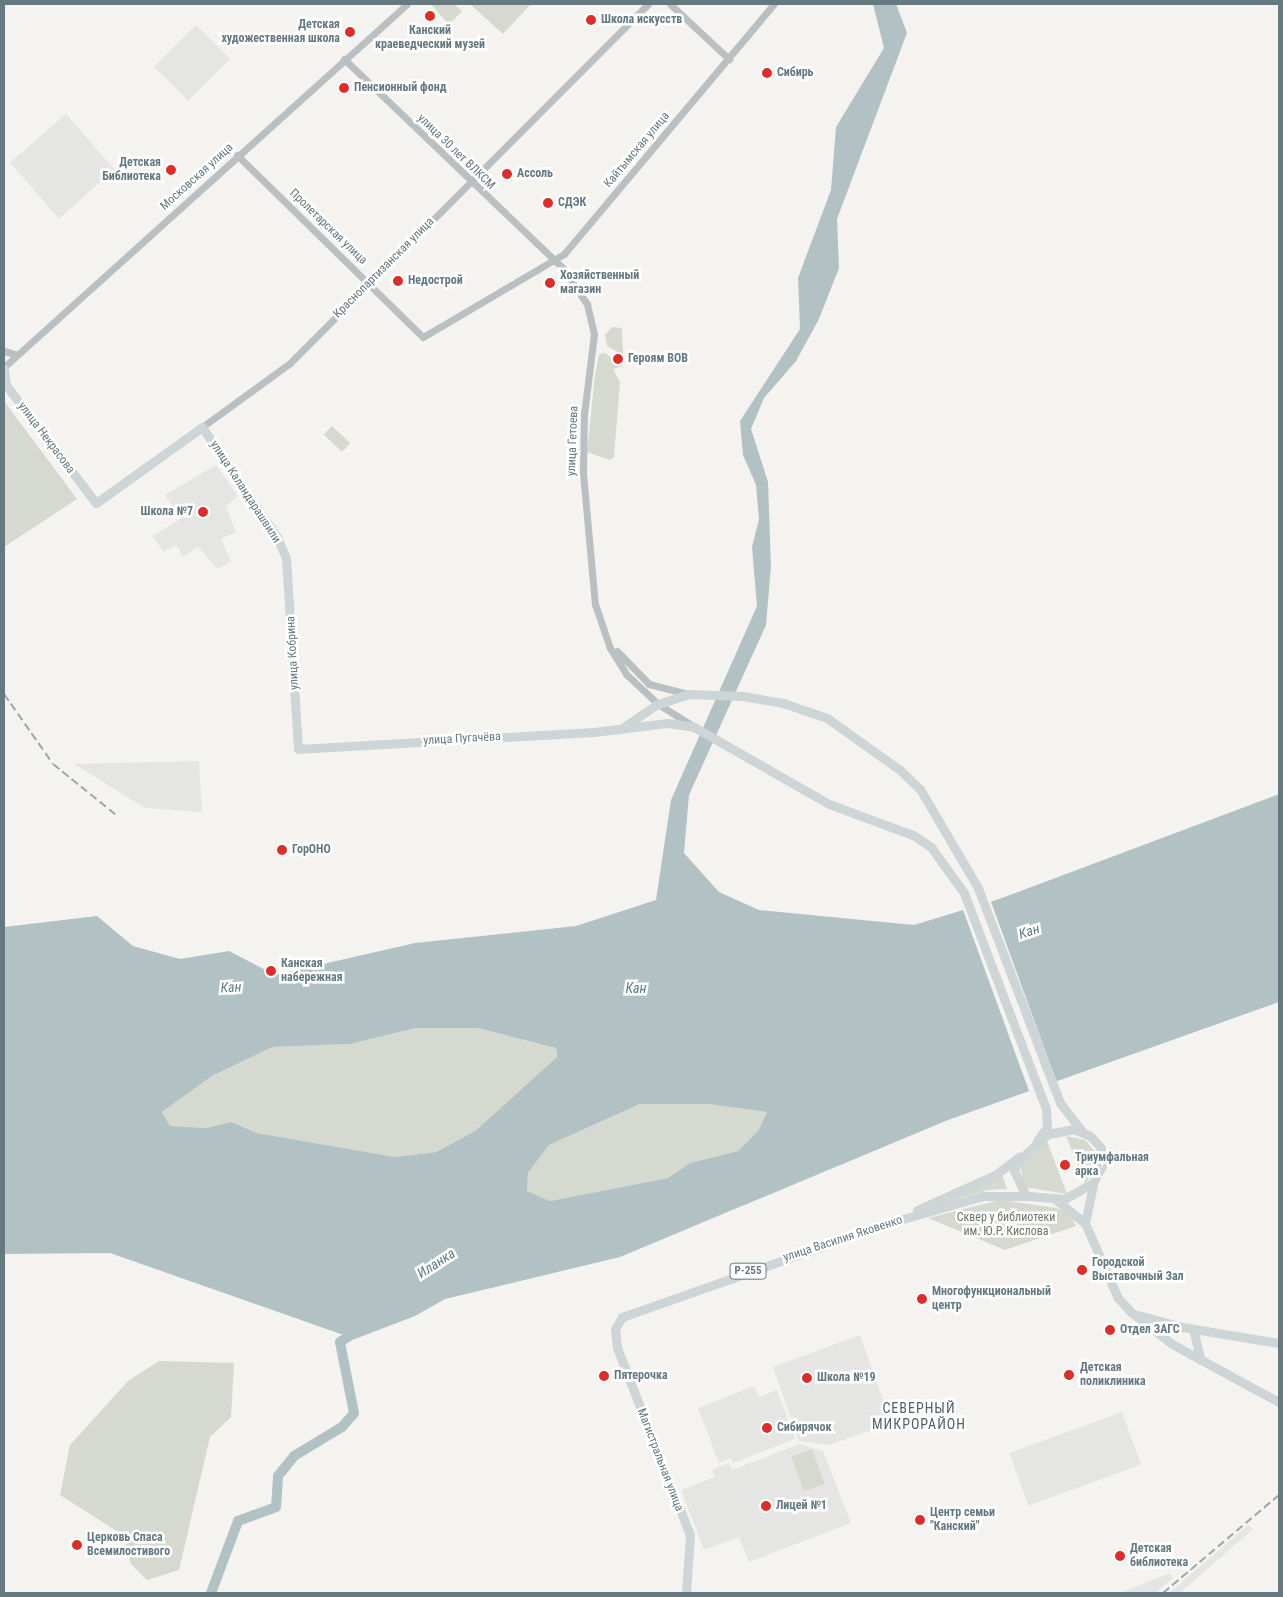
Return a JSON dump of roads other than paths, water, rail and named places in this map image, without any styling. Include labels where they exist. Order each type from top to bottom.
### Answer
[{"type":"main road","name":"улица Некрасова","points":[[4,368],[6,385],[96,503]]},
{"type":"main road","name":"Краснопартизанская улица","points":[[96,503],[202,427]]},
{"type":"main road","name":"улица Каландарашвили","points":[[202,427],[277,537],[286,558]]},
{"type":"main road","name":"улица Кобрина","points":[[286,558],[298,748]]},
{"type":"main road","name":"Р-255","points":[[625,726],[658,704],[688,694],[743,696],[784,703],[827,718],[877,750],[920,790],[978,888],[1060,1104],[1083,1132]]},
{"type":"main road","name":"Р-255","points":[[625,726],[668,723],[694,727],[727,743],[829,804],[913,835],[943,859],[964,893],[1046,1109],[1047,1127],[1028,1150],[994,1175],[889,1223]]},
{"type":"main road","name":"улица Пугачёва","points":[[298,748],[594,732],[625,726]]},
{"type":"main road","name":"Р-255","points":[[1037,1141],[1061,1130],[1083,1132]]},
{"type":"main road","points":[[1083,1132],[1097,1142],[1103,1156],[1093,1183],[1085,1223]]},
{"type":"main road","name":"Р-255","points":[[1028,1150],[1014,1170],[1026,1196],[1055,1199],[1074,1196],[1093,1183]]},
{"type":"main road","name":"улица Василия Яковенко","points":[[615,1329],[627,1313],[652,1302],[889,1223],[983,1196],[1026,1196]]},
{"type":"main road","points":[[1055,1199],[1085,1223],[1118,1298],[1130,1312],[1201,1360],[1279,1402]]},
{"type":"main road","points":[[1130,1312],[1193,1330],[1279,1343]]},
{"type":"main road","name":"Магистральная улица","points":[[615,1329],[616,1348],[690,1535],[686,1593]]},
{"type":"main road","points":[[1193,1330],[1201,1360]]},
{"type":"street","name":"Московская улица","points":[[4,368],[15,354],[407,4]]},
{"type":"street","name":"Краснопартизанская улица","points":[[202,427],[290,362],[648,4]]},
{"type":"street","points":[[670,4],[729,59]]},
{"type":"street","name":"Кайтымская улица","points":[[423,337],[554,259],[573,243],[774,4]]},
{"type":"street","name":"улица 30 лет ВЛКСМ","points":[[344,59],[470,182],[554,259]]},
{"type":"street","name":"Пролетарская улица","points":[[237,156],[423,337]]},
{"type":"street","name":"улица Гетоева","points":[[554,259],[587,304],[594,334],[584,414],[584,510],[595,604],[605,635]]},
{"type":"street","points":[[4,351],[15,354]]},
{"type":"street","points":[[605,635],[649,684],[688,694]]},
{"type":"street","points":[[605,635],[626,674],[658,704],[694,727]]},
{"type":"water","name":"Кан","points":[[873,4],[896,4],[907,33],[837,219],[839,268],[819,319],[796,361],[764,398],[751,429],[768,482],[771,566],[766,625],[689,795],[684,853],[719,892],[759,910],[914,925],[999,899],[1279,794],[1279,1002],[948,1120],[620,1257],[445,1299],[415,1316],[355,1339],[110,1253],[4,1254],[4,927],[97,916],[133,946],[180,959],[229,951],[275,975],[415,943],[576,926],[656,900],[671,800],[757,606],[752,547],[759,519],[756,485],[743,455],[740,421],[800,329],[798,278],[831,190],[836,127],[884,48]],"holes":[[[416,1028],[478,1028],[556,1048],[557,1057],[475,1131],[436,1152],[395,1157],[257,1133],[231,1122],[206,1128],[170,1126],[162,1112],[212,1076],[272,1047],[350,1044]],[[640,1104],[708,1104],[767,1112],[758,1131],[738,1151],[690,1163],[668,1178],[550,1201],[527,1191],[528,1173],[549,1145]]]},
{"type":"waterway","name":"Иланка","points":[[211,1593],[238,1521],[276,1507],[278,1476],[294,1456],[342,1427],[354,1413],[340,1342],[360,1329]]},
{"type":"railway","points":[[4,694],[53,764],[115,814]]},
{"type":"railway","points":[[1163,1593],[1279,1495]]},
{"type":"place","name":"Канский краеведческий музей","points":[[430,16]]},
{"type":"place","name":"Школа искусств","points":[[591,20]]},
{"type":"place","name":"Детская художественная школа","points":[[350,32]]},
{"type":"place","name":"Сибирь","points":[[767,73]]},
{"type":"place","name":"Пенсионный фонд","points":[[344,88]]},
{"type":"place","name":"Детская Библиотека","points":[[171,170]]},
{"type":"place","name":"Ассоль","points":[[507,174]]},
{"type":"place","name":"СДЭК","points":[[548,203]]},
{"type":"place","name":"Недострой","points":[[398,281]]},
{"type":"place","name":"Хозяйственный магазин","points":[[550,283]]},
{"type":"place","name":"Героям ВОВ","points":[[618,359]]},
{"type":"place","name":"Школа №7","points":[[203,512]]},
{"type":"place","name":"ГорОНО","points":[[282,850]]},
{"type":"place","name":"Канская набережная","points":[[271,971]]},
{"type":"place","name":"Триумфальная арка","points":[[1065,1165]]},
{"type":"place","name":"Городской Выставочный Зал","points":[[1082,1270]]},
{"type":"place","name":"Многофункциональный центр","points":[[922,1299]]},
{"type":"place","name":"Отдел ЗАГС","points":[[1110,1330]]},
{"type":"place","name":"Детская поликлиника","points":[[1069,1375]]},
{"type":"place","name":"Пятерочка","points":[[604,1376]]},
{"type":"place","name":"Школа №19","points":[[807,1378]]},
{"type":"place","name":"Сибирячок","points":[[767,1428]]},
{"type":"place","name":"Лицей №1","points":[[766,1506]]},
{"type":"place","name":"Центр семьи \"Канский\"","points":[[920,1520]]},
{"type":"place","name":"Церковь Спаса Всемилостивого","points":[[77,1545]]},
{"type":"place","name":"Детская библиотека","points":[[1120,1556]]},
{"type":"district","name":"СЕВЕРНЫЙ МИКРОРАЙОН","points":[[919,1416]]},
{"type":"park label","name":"Сквер у библиотеки им. Ю.Р. Кислова","points":[[1006,1225]]}]
